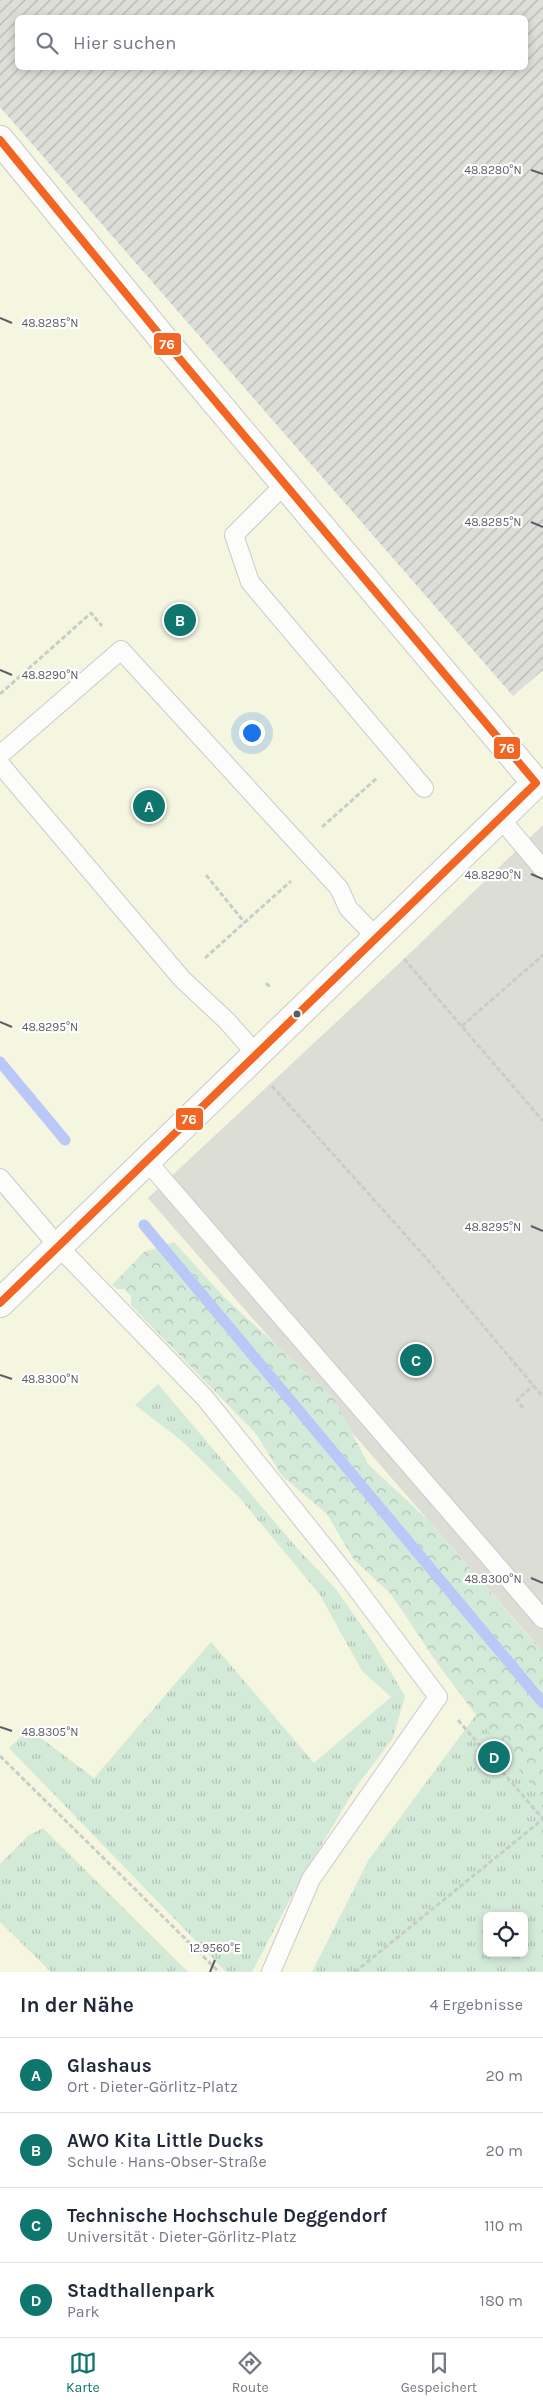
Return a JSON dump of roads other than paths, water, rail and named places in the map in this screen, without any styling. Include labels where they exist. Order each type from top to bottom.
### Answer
[{"type":"street","points":[[0,140],[285,484],[540,780],[0,1303]]},
{"type":"lane","points":[[285,484],[234,535],[250,582],[424,788]]},
{"type":"lane","points":[[0,755],[121,650],[314,860],[338,888],[348,908],[376,937]]},
{"type":"lane","points":[[0,764],[182,979],[227,1022],[256,1054]]},
{"type":"lane","points":[[500,818],[543,869]]},
{"type":"lane","points":[[147,1160],[543,1619]]},
{"type":"lane","points":[[0,1178],[58,1246],[205,1398],[345,1572],[438,1697],[311,1879],[271,1972]]},
{"type":"waterway","points":[[0,1062],[65,1140]]},
{"type":"waterway","points":[[144,1225],[543,1703]]},
{"type":"place","name":"AWO Kita Little Ducks","points":[[180,620]]},
{"type":"place","name":"Glashaus","points":[[149,806]]},
{"type":"place","name":"Technische Hochschule Deggendorf","points":[[416,1360]]},
{"type":"place","name":"Stadthallenpark","points":[[494,1757]]}]
